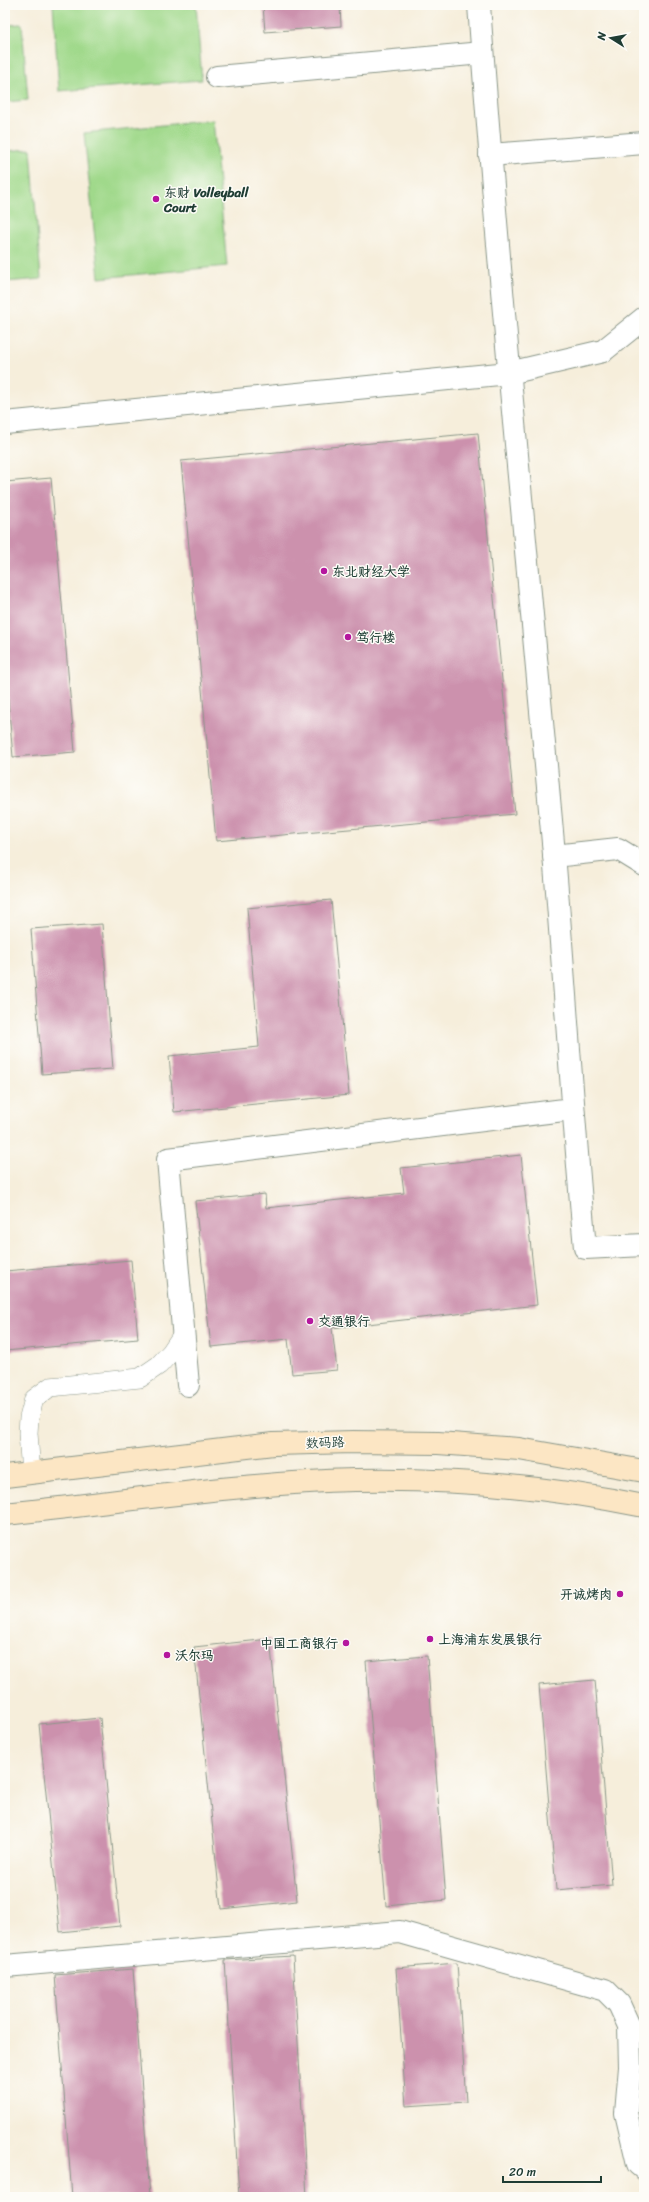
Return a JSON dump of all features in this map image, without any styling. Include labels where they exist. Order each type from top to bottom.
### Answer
[{"type":"main road","name":"数码路","points":[[5,1476],[273,1444],[353,1442],[438,1443],[519,1449],[644,1471]]},
{"type":"main road","points":[[5,1514],[281,1484],[356,1480],[437,1481],[515,1487],[607,1498],[644,1506]]},
{"type":"street","points":[[479,5],[490,155],[509,373],[554,856],[572,1109],[585,1248],[644,1245]]},
{"type":"street","points":[[217,77],[482,53]]},
{"type":"street","points":[[490,155],[644,143]]},
{"type":"street","points":[[5,423],[509,373],[603,351],[644,318]]},
{"type":"street","points":[[554,856],[618,850],[644,865]]},
{"type":"street","points":[[188,1385],[168,1159],[572,1109]]},
{"type":"street","points":[[5,1966],[400,1932],[605,1990],[619,2004],[630,2026],[630,2067],[626,2113],[638,2164],[644,2169]]},
{"type":"lane","points":[[31,1473],[28,1433],[29,1418],[34,1399],[50,1387],[140,1378],[159,1365],[171,1352],[183,1334]]},
{"type":"green space","points":[[53,5],[196,5],[202,80],[59,91]]},
{"type":"green space","points":[[22,24],[28,100],[5,102],[5,25]]},
{"type":"green space","name":"东财 Volleyball Court","points":[[213,120],[227,266],[99,278],[84,133]]},
{"type":"green space","points":[[31,149],[41,279],[5,282],[5,151]]},
{"type":"building","points":[[263,5],[340,5],[341,26],[265,32]]},
{"type":"building","name":"笃行楼","points":[[478,433],[515,814],[216,841],[181,461]]},
{"type":"building","points":[[51,478],[75,752],[13,757],[5,666],[5,482]]},
{"type":"building","points":[[331,900],[349,1095],[174,1112],[169,1056],[259,1047],[247,908]]},
{"type":"building","points":[[102,924],[113,1069],[42,1074],[31,929]]},
{"type":"building","points":[[521,1155],[537,1305],[332,1328],[337,1370],[292,1374],[288,1339],[211,1347],[195,1201],[265,1194],[266,1208],[404,1193],[401,1168]]},
{"type":"building","points":[[131,1260],[138,1339],[5,1351],[5,1271]]},
{"type":"building","points":[[270,1639],[297,1901],[221,1909],[194,1647]]},
{"type":"building","points":[[427,1656],[446,1900],[386,1906],[366,1661]]},
{"type":"building","points":[[595,1680],[612,1885],[556,1890],[539,1685]]},
{"type":"building","points":[[100,1718],[120,1926],[60,1932],[39,1724]]},
{"type":"building","points":[[293,1956],[307,2197],[239,2197],[225,1960]]},
{"type":"building","points":[[457,1963],[466,2102],[406,2106],[396,1968]]},
{"type":"building","points":[[133,1969],[150,2197],[72,2197],[55,1975]]},
{"type":"place","name":"东财 Volleyball Court","points":[[156,199]]},
{"type":"place","name":"东北财经大学","points":[[324,571]]},
{"type":"place","name":"笃行楼","points":[[348,637]]},
{"type":"place","name":"交通银行","points":[[310,1321]]},
{"type":"place","name":"开诚烤肉","points":[[620,1594]]},
{"type":"place","name":"上海浦东发展银行","points":[[430,1639]]},
{"type":"place","name":"中国工商银行","points":[[346,1643]]},
{"type":"place","name":"沃尔玛","points":[[167,1655]]}]
